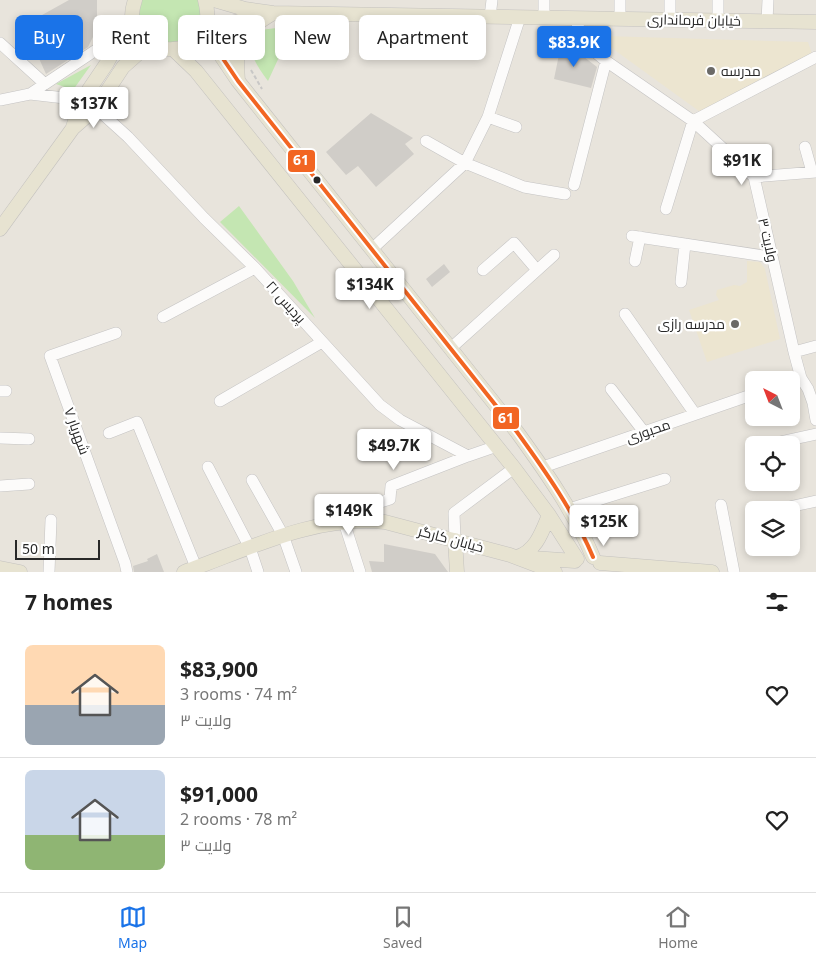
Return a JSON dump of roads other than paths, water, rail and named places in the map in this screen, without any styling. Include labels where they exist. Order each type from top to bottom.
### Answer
[{"type":"main road","points":[[205,0],[207,15]]},
{"type":"main road","name":"خیابان فرمانداری","points":[[214,0],[244,9],[273,13],[816,22]]},
{"type":"main road","points":[[238,80],[238,50],[244,34],[251,27],[273,13]]},
{"type":"main road","name":"خیابان فرمانداری","points":[[265,15],[273,13]]},
{"type":"main road","points":[[168,50],[178,50]]},
{"type":"main road","points":[[174,50],[196,71],[497,446],[549,515],[574,564]]},
{"type":"main road","points":[[72,128],[82,100],[108,60]]},
{"type":"main road","points":[[0,229],[72,128],[96,108],[124,67],[132,60]]},
{"type":"main road","points":[[224,60],[517,432],[543,467],[569,509],[599,564]]},
{"type":"main road","points":[[517,557],[528,551],[538,540],[549,515]]},
{"type":"main road","name":"خیابان کارگر","points":[[193,570],[283,535],[313,526],[344,522],[385,522],[517,557]]},
{"type":"main road","points":[[455,540],[457,572]]},
{"type":"main road","points":[[517,557],[574,564],[586,556],[599,564],[712,572]]},
{"type":"main road","points":[[517,557],[555,572]]},
{"type":"main road","points":[[0,568],[20,572]]},
{"type":"street","points":[[490,17],[492,0]]},
{"type":"street","points":[[544,0],[544,18]]},
{"type":"street","points":[[620,0],[620,19]]},
{"type":"street","points":[[670,0],[670,20]]},
{"type":"street","points":[[718,0],[718,21]]},
{"type":"street","points":[[767,21],[768,0]]},
{"type":"street","points":[[372,249],[466,163],[488,117],[520,18]]},
{"type":"street","points":[[575,18],[582,36],[590,48],[693,121],[754,177],[814,172],[805,147]]},
{"type":"street","points":[[0,43],[45,84]]},
{"type":"street","points":[[30,94],[93,52]]},
{"type":"street","points":[[666,208],[693,121],[816,57]]},
{"type":"street","points":[[574,184],[606,61]]},
{"type":"street","points":[[0,100],[30,94],[82,100]]},
{"type":"street","name":"پردیس ۲۱","points":[[96,108],[128,137],[204,218],[255,268],[380,405],[400,420],[468,456]]},
{"type":"street","points":[[488,117],[516,127]]},
{"type":"street","points":[[426,141],[466,163],[524,187],[565,194]]},
{"type":"street","name":"ولایت ۳","points":[[754,177],[794,352],[795,371]]},
{"type":"street","points":[[635,261],[636,237],[771,257]]},
{"type":"street","points":[[483,270],[514,242],[537,270]]},
{"type":"street","points":[[681,282],[685,244]]},
{"type":"street","points":[[451,348],[554,255]]},
{"type":"street","points":[[163,318],[255,268]]},
{"type":"street","points":[[625,314],[695,414]]},
{"type":"street","name":"شهریار ۷","points":[[116,332],[50,356],[127,572]]},
{"type":"street","points":[[220,400],[322,342]]},
{"type":"street","points":[[794,352],[816,346]]},
{"type":"street","name":"ولایت ۳","points":[[800,382],[808,389],[815,403],[816,420]]},
{"type":"street","points":[[611,388],[644,432]]},
{"type":"street","name":"محبوری","points":[[543,467],[745,397]]},
{"type":"street","points":[[109,433],[138,422],[193,570]]},
{"type":"street","points":[[800,438],[816,434]]},
{"type":"street","points":[[0,438],[29,439]]},
{"type":"street","points":[[369,521],[368,506],[390,499],[391,486],[497,446]]},
{"type":"street","points":[[208,467],[250,548],[258,572]]},
{"type":"street","points":[[455,540],[454,512],[514,468]]},
{"type":"street","points":[[569,509],[665,479]]},
{"type":"street","points":[[252,480],[283,535],[296,572]]},
{"type":"street","points":[[0,486],[29,484]]},
{"type":"street","points":[[800,505],[816,501]]},
{"type":"street","points":[[721,506],[734,572]]},
{"type":"street","points":[[49,572],[51,520]]},
{"type":"street","points":[[344,522],[360,572]]},
{"type":"place","name":"مدرسه","points":[[711,71]]},
{"type":"place","name":"مدرسه رازی","points":[[735,324]]}]
